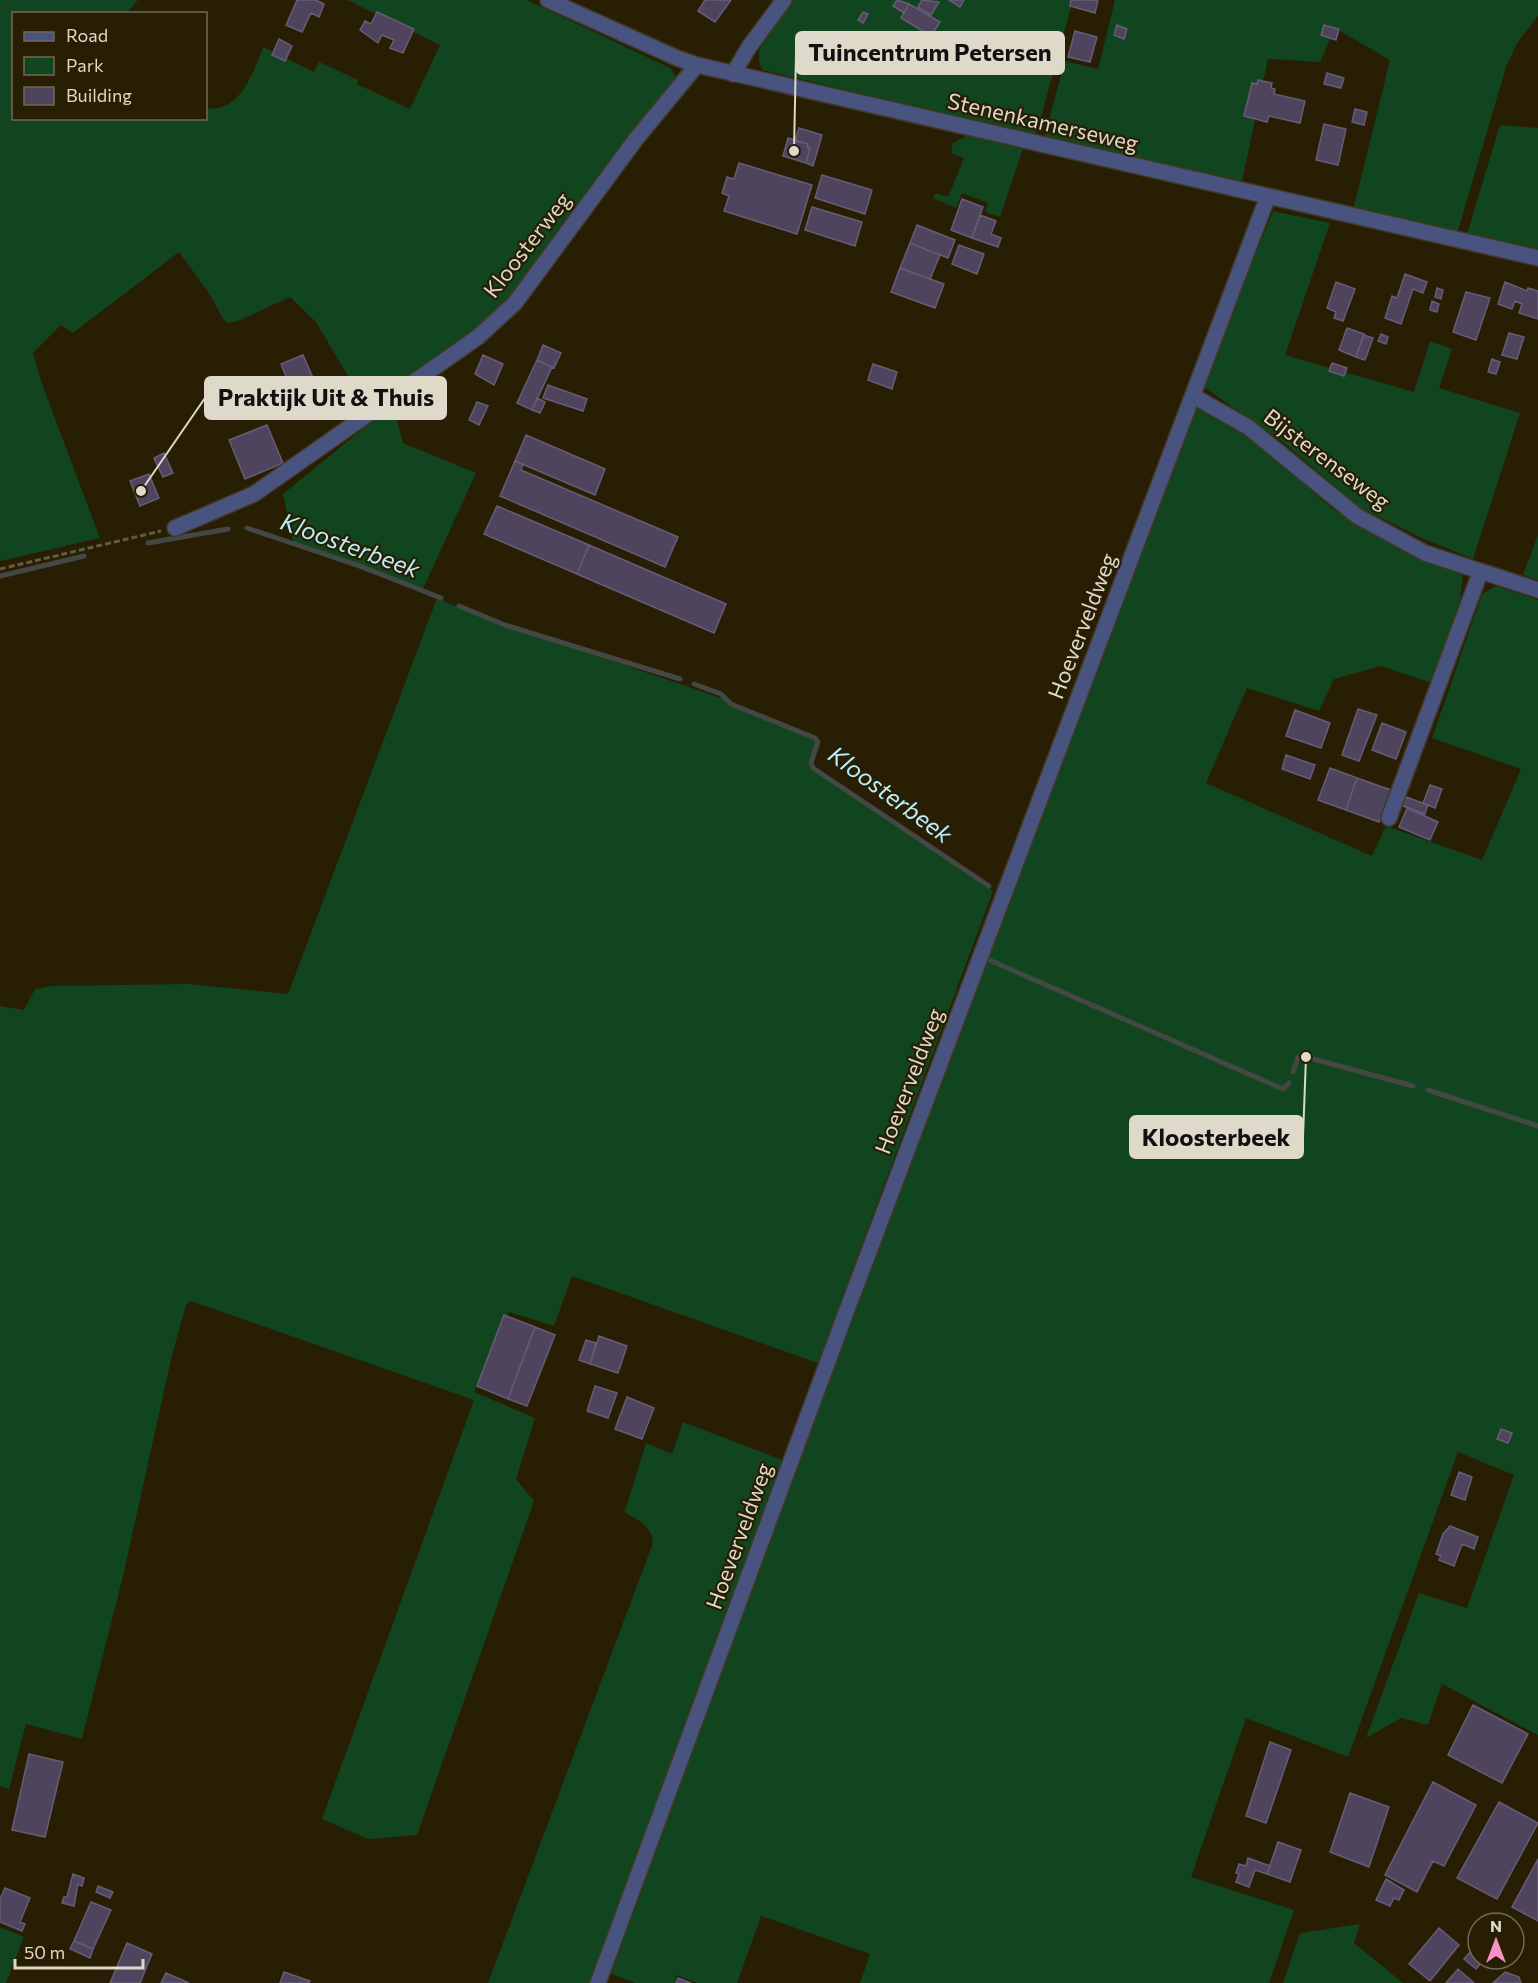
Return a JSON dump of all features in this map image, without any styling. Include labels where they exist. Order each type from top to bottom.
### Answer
[{"type":"street","name":"Stenenkamerseweg","points":[[548,0],[697,65],[1538,258]]},
{"type":"street","points":[[733,74],[749,47],[784,0]]},
{"type":"street","name":"Kloosterweg","points":[[175,528],[254,494],[478,337],[515,303],[636,139],[697,65]]},
{"type":"street","name":"Hoeverveldweg","points":[[598,1983],[849,1304],[1268,196]]},
{"type":"street","name":"Bijsterenseweg","points":[[1193,396],[1248,427],[1358,516],[1425,553],[1479,573],[1538,590]]},
{"type":"street","points":[[1389,818],[1479,573]]},
{"type":"path","points":[[0,569],[175,528]]},
{"type":"green space","points":[[0,0],[138,0],[128,12],[12,12],[12,120],[207,120],[207,108],[218,108],[228,104],[244,89],[263,47],[314,72],[319,62],[358,80],[357,84],[410,109],[440,45],[347,0],[527,0],[670,68],[676,77],[675,83],[581,199],[523,290],[490,319],[365,405],[316,322],[290,297],[238,321],[228,323],[223,319],[211,296],[179,252],[73,333],[61,325],[33,353],[42,384],[100,538],[0,561]]},
{"type":"green space","points":[[794,0],[1073,0],[1036,135],[763,70],[759,61],[762,43]]},
{"type":"green space","points":[[1115,0],[1538,0],[1538,16],[1517,43],[1506,67],[1457,234],[1353,210],[1390,60],[1335,28],[1320,62],[1268,59],[1242,181],[1044,138],[1065,61],[1098,69]]},
{"type":"green space","points":[[1500,125],[1538,128],[1538,251],[1467,234]]},
{"type":"green space","points":[[966,136],[1023,149],[1000,217],[985,212],[988,203],[962,193],[956,208],[933,198],[936,193],[948,197],[964,158],[951,153],[953,143]]},
{"type":"green space","points":[[1273,211],[1330,223],[1285,355],[1414,392],[1430,341],[1452,349],[1439,388],[1520,413],[1473,559],[1424,539],[1359,507],[1283,442],[1205,388],[1207,375]]},
{"type":"green space","points":[[393,404],[403,443],[476,473],[422,591],[294,546],[283,494]]},
{"type":"green space","points":[[1203,409],[1261,447],[1287,467],[1323,501],[1353,522],[1399,547],[1463,574],[1460,600],[1432,683],[1381,666],[1334,679],[1319,711],[1247,688],[1206,783],[1372,856],[1386,826],[1482,860],[1521,769],[1432,738],[1482,594],[1496,586],[1538,600],[1538,1735],[1442,1684],[1428,1725],[1401,1718],[1366,1738],[1419,1593],[1467,1608],[1514,1475],[1458,1452],[1348,1757],[1246,1718],[1191,1877],[1294,1910],[1269,1983],[860,1983],[870,1954],[761,1916],[737,1983],[697,1983],[677,1975],[674,1983],[636,1983],[611,1974],[808,1434],[1195,410]]},
{"type":"green space","points":[[1538,535],[1538,580],[1523,575]]},
{"type":"green space","points":[[437,598],[469,612],[727,700],[732,706],[816,741],[809,765],[993,891],[818,1363],[572,1276],[554,1326],[509,1312],[474,1392],[535,1418],[516,1479],[534,1501],[417,1835],[368,1839],[322,1819],[474,1400],[191,1301],[186,1305],[172,1355],[124,1572],[82,1739],[26,1724],[9,1789],[0,1786],[0,1006],[24,1010],[35,989],[52,986],[188,984],[288,994]]},
{"type":"green space","points":[[683,1422],[782,1460],[592,1983],[488,1983],[653,1543],[646,1527],[620,1510],[625,1511],[646,1443],[672,1454]]},
{"type":"green space","points":[[1360,1924],[1354,1943],[1403,1983],[1283,1983],[1300,1933]]},
{"type":"green space","points":[[0,1927],[24,1937],[6,1983],[0,1983]]},
{"type":"building","points":[[297,0],[316,0],[324,4],[319,17],[311,13],[302,32],[286,25]]},
{"type":"building","points":[[705,0],[731,0],[715,22],[698,11]]},
{"type":"building","points":[[897,0],[909,4],[904,13],[893,6]]},
{"type":"building","points":[[922,0],[939,2],[931,15],[918,7]]},
{"type":"building","points":[[949,0],[964,0],[960,7]]},
{"type":"building","points":[[1071,0],[1098,0],[1095,13],[1070,6]]},
{"type":"building","points":[[909,4],[940,22],[931,36],[901,18]]},
{"type":"building","points":[[377,12],[414,29],[403,53],[390,48],[394,40],[382,35],[378,43],[360,30],[365,21],[371,24]]},
{"type":"building","points":[[863,12],[868,14],[863,23],[858,20]]},
{"type":"building","points":[[1117,25],[1127,29],[1124,39],[1114,35]]},
{"type":"building","points":[[1324,25],[1339,29],[1336,40],[1321,35]]},
{"type":"building","points":[[1075,31],[1097,37],[1090,62],[1068,57]]},
{"type":"building","points":[[279,39],[292,46],[285,61],[272,55]]},
{"type":"building","points":[[1327,73],[1344,78],[1341,88],[1324,84]]},
{"type":"building","points":[[1258,80],[1272,83],[1271,88],[1275,89],[1274,94],[1305,101],[1300,123],[1269,116],[1267,122],[1244,116],[1252,83],[1257,84]]},
{"type":"building","points":[[1355,109],[1367,112],[1364,125],[1352,122]]},
{"type":"building","points":[[1324,124],[1346,129],[1338,165],[1316,160]]},
{"type":"building","points":[[799,128],[822,135],[813,166],[806,163],[810,148],[807,147],[808,144],[795,141]]},
{"type":"building","points":[[788,138],[808,144],[807,147],[810,148],[806,163],[783,156]]},
{"type":"building","points":[[739,163],[812,185],[797,234],[724,211],[729,196],[722,193],[727,177],[734,179]]},
{"type":"building","points":[[822,175],[872,190],[865,214],[815,198]]},
{"type":"building","points":[[962,199],[983,207],[972,238],[951,230]]},
{"type":"building","points":[[812,207],[862,222],[855,246],[805,230]]},
{"type":"building","points":[[980,215],[996,221],[991,234],[1001,238],[998,247],[972,238]]},
{"type":"building","points":[[917,225],[955,240],[948,258],[910,243]]},
{"type":"building","points":[[910,243],[940,255],[930,279],[900,268]]},
{"type":"building","points":[[959,245],[984,254],[977,274],[952,264]]},
{"type":"building","points":[[900,268],[944,284],[935,308],[891,292]]},
{"type":"building","points":[[1405,274],[1427,282],[1423,293],[1413,289],[1401,324],[1385,318],[1392,296],[1397,298]]},
{"type":"building","points":[[1336,282],[1355,289],[1343,321],[1334,318],[1336,312],[1327,308]]},
{"type":"building","points":[[1505,282],[1527,291],[1528,288],[1538,291],[1538,319],[1519,313],[1522,304],[1515,301],[1512,309],[1498,304]]},
{"type":"building","points":[[1437,288],[1443,290],[1441,299],[1435,297]]},
{"type":"building","points":[[1466,292],[1490,298],[1476,340],[1453,332]]},
{"type":"building","points":[[1432,301],[1439,304],[1437,312],[1430,310]]},
{"type":"building","points":[[1347,328],[1364,334],[1356,357],[1339,350]]},
{"type":"building","points":[[1509,333],[1524,337],[1517,359],[1502,355]]},
{"type":"building","points":[[1381,334],[1388,337],[1386,344],[1378,341]]},
{"type":"building","points":[[1364,335],[1373,338],[1365,360],[1356,357]]},
{"type":"building","points":[[543,345],[561,353],[554,368],[537,360]]},
{"type":"building","points":[[303,355],[325,405],[301,414],[281,364]]},
{"type":"building","points":[[483,355],[503,364],[494,385],[475,374]]},
{"type":"building","points":[[1492,359],[1500,362],[1496,374],[1488,372]]},
{"type":"building","points":[[537,360],[552,367],[532,410],[517,403]]},
{"type":"building","points":[[1332,363],[1347,368],[1344,376],[1329,371]]},
{"type":"building","points":[[873,364],[897,372],[892,389],[868,380]]},
{"type":"building","points":[[548,385],[587,399],[583,411],[543,398]]},
{"type":"building","points":[[537,398],[545,402],[540,413],[532,410]]},
{"type":"building","points":[[477,402],[488,406],[479,425],[469,420]]},
{"type":"building","points":[[267,425],[283,463],[245,479],[229,440]]},
{"type":"building","points":[[526,435],[605,469],[595,495],[515,461]]},
{"type":"building","points":[[164,453],[173,473],[163,477],[154,458]]},
{"type":"building","points":[[515,461],[523,464],[521,470],[678,537],[665,567],[500,496]]},
{"type":"building","points":[[149,474],[159,498],[140,506],[130,481]]},
{"type":"building","points":[[497,506],[589,545],[577,574],[484,534]]},
{"type":"building","points":[[589,545],[726,604],[714,633],[577,574]]},
{"type":"building","points":[[1358,709],[1377,715],[1359,761],[1342,755]]},
{"type":"building","points":[[1295,710],[1330,723],[1321,748],[1286,736]]},
{"type":"building","points":[[1382,723],[1406,732],[1396,759],[1372,750]]},
{"type":"building","points":[[1286,755],[1315,765],[1310,779],[1282,769]]},
{"type":"building","points":[[1330,768],[1357,778],[1346,810],[1318,800]]},
{"type":"building","points":[[1357,778],[1391,790],[1379,822],[1346,810]]},
{"type":"building","points":[[1430,785],[1442,789],[1435,808],[1423,803]]},
{"type":"building","points":[[1406,797],[1428,805],[1425,814],[1403,806]]},
{"type":"building","points":[[1407,808],[1438,822],[1430,840],[1399,827]]},
{"type":"building","points":[[504,1315],[535,1327],[508,1399],[477,1386]]},
{"type":"building","points":[[535,1327],[555,1335],[527,1406],[508,1399]]},
{"type":"building","points":[[599,1336],[627,1346],[618,1373],[590,1364]]},
{"type":"building","points":[[586,1340],[596,1343],[590,1364],[579,1360]]},
{"type":"building","points":[[595,1386],[617,1393],[608,1418],[587,1411]]},
{"type":"building","points":[[627,1397],[654,1408],[642,1439],[615,1429]]},
{"type":"building","points":[[1501,1429],[1512,1433],[1508,1443],[1497,1439]]},
{"type":"building","points":[[1459,1472],[1472,1477],[1465,1500],[1451,1495]]},
{"type":"building","points":[[1450,1526],[1478,1537],[1474,1549],[1462,1544],[1454,1566],[1439,1560],[1441,1556],[1436,1554],[1443,1534]]},
{"type":"building","points":[[1473,1705],[1528,1734],[1502,1783],[1448,1755]]},
{"type":"building","points":[[1270,1742],[1291,1750],[1266,1823],[1246,1816]]},
{"type":"building","points":[[29,1754],[63,1762],[45,1837],[12,1830]]},
{"type":"building","points":[[1433,1782],[1476,1805],[1444,1866],[1433,1861],[1417,1892],[1385,1875]]},
{"type":"building","points":[[1350,1793],[1389,1807],[1369,1867],[1330,1852]]},
{"type":"building","points":[[1499,1802],[1538,1823],[1497,1899],[1457,1878]]},
{"type":"building","points":[[1278,1842],[1301,1850],[1290,1882],[1267,1874]]},
{"type":"building","points":[[1248,1858],[1270,1866],[1267,1874],[1255,1870],[1249,1887],[1236,1882],[1239,1864],[1246,1866]]},
{"type":"building","points":[[1538,1859],[1538,1921],[1526,1915],[1526,1911],[1519,1911],[1512,1907]]},
{"type":"building","points":[[73,1874],[84,1878],[82,1886],[78,1884],[74,1906],[62,1903],[64,1897],[67,1897]]},
{"type":"building","points":[[1386,1879],[1404,1890],[1399,1900],[1394,1898],[1390,1906],[1376,1900]]},
{"type":"building","points":[[98,1886],[113,1892],[110,1898],[96,1892]]},
{"type":"building","points":[[5,1888],[30,1898],[20,1922],[25,1924],[22,1931],[0,1922],[0,1899]]},
{"type":"building","points":[[91,1902],[111,1910],[93,1949],[74,1941]]},
{"type":"building","points":[[1439,1928],[1459,1945],[1430,1981],[1409,1964]]},
{"type":"building","points":[[74,1941],[93,1949],[90,1958],[70,1949]]},
{"type":"building","points":[[127,1943],[152,1954],[140,1983],[110,1983]]},
{"type":"building","points":[[1458,1969],[1474,1983],[1446,1983]]},
{"type":"building","points":[[284,1972],[310,1981],[309,1983],[280,1983]]},
{"type":"building","points":[[1505,1972],[1519,1977],[1521,1983],[1493,1983]]},
{"type":"building","points":[[166,1973],[189,1983],[161,1983]]},
{"type":"building","points":[[678,1978],[691,1983],[676,1983]]},
{"type":"waterway","name":"Kloosterbeek","points":[[247,528],[360,566],[441,598]]},
{"type":"waterway","name":"Kloosterbeek","points":[[148,543],[228,529]]},
{"type":"waterway","name":"Kloosterbeek","points":[[0,576],[84,556]]},
{"type":"waterway","name":"Kloosterbeek","points":[[459,606],[505,625],[680,679]]},
{"type":"waterway","name":"Kloosterbeek","points":[[694,684],[721,694],[731,704],[815,738],[818,742],[811,763],[813,768],[989,886]]},
{"type":"waterway","name":"Kloosterbeek","points":[[987,954],[987,959],[1283,1089],[1289,1083]]},
{"type":"waterway","name":"Kloosterbeek","points":[[1293,1072],[1298,1057],[1306,1057],[1413,1086]]},
{"type":"waterway","name":"Kloosterbeek","points":[[1428,1090],[1538,1126]]},
{"type":"place","name":"Tuincentrum Petersen","points":[[794,151]]},
{"type":"place","name":"Praktijk Uit & Thuis","points":[[141,491]]},
{"type":"place","name":"Kloosterbeek","points":[[1306,1057]]}]
